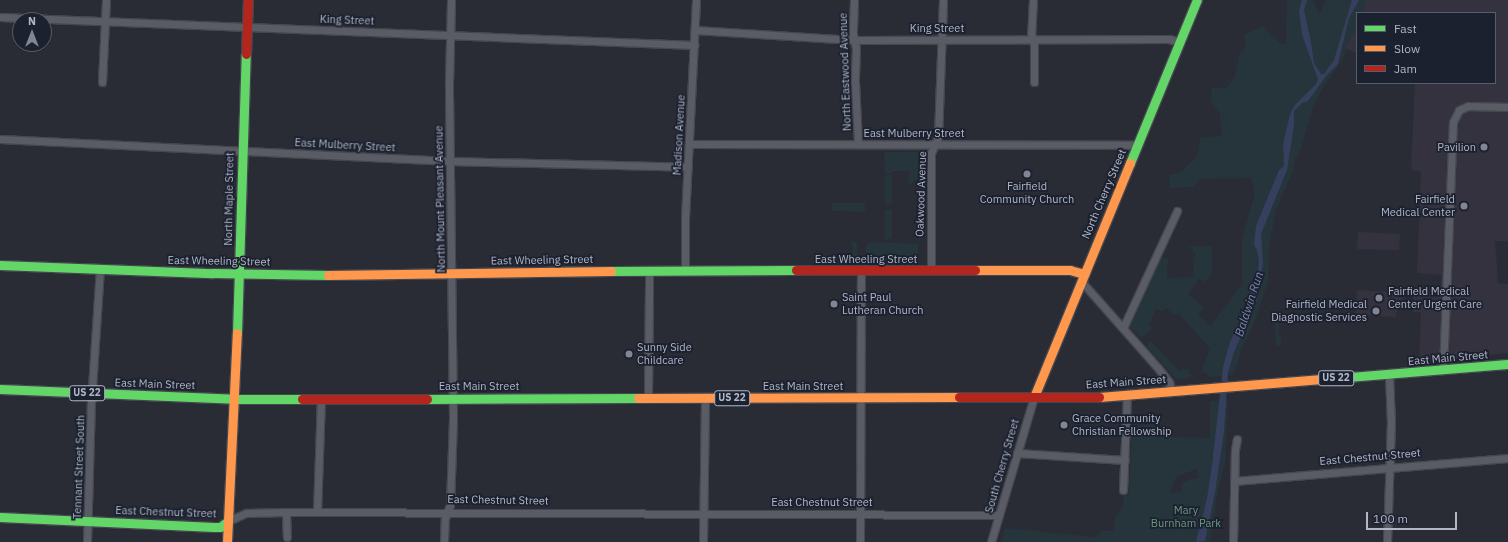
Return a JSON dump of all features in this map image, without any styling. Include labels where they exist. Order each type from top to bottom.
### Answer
[{"type":"main road","name":"North Maple Street","points":[[227,542],[240,274],[242,150],[248,0]]},
{"type":"main road","name":"North Cherry Street","points":[[1034,397],[1197,0]]},
{"type":"main road","name":"East Wheeling Street","points":[[0,265],[100,270],[240,274],[1070,270],[1083,277]]},
{"type":"main road","name":"East Main Street","points":[[0,389],[234,399],[1127,396],[1239,385],[1389,375],[1508,364]]},
{"type":"main road","name":"East Chestnut Street","points":[[0,517],[214,527],[220,527],[228,522]]},
{"type":"street","points":[[102,82],[106,0]]},
{"type":"street","name":"North Mount Pleasant Avenue","points":[[444,542],[445,518],[448,511],[453,398],[450,161],[451,0]]},
{"type":"street","name":"Madison Avenue","points":[[685,271],[688,167],[696,0]]},
{"type":"street","name":"North Eastwood Avenue","points":[[854,0],[854,40],[856,48],[855,82],[858,144]]},
{"type":"street","name":"Oakwood Avenue","points":[[931,270],[931,153],[938,133],[943,0]]},
{"type":"street","points":[[1033,0],[1031,33],[1033,40],[1034,82]]},
{"type":"street","name":"King Street","points":[[0,17],[694,45]]},
{"type":"street","name":"King Street","points":[[695,30],[854,40],[1169,39],[1180,42]]},
{"type":"street","points":[[1443,370],[1453,122],[1459,110],[1468,106],[1508,107]]},
{"type":"street","name":"East Mulberry Street","points":[[0,140],[242,150],[450,161],[688,167]]},
{"type":"street","name":"East Mulberry Street","points":[[690,144],[1138,146]]},
{"type":"street","points":[[1123,328],[1176,211]]},
{"type":"street","name":"Tennant Street South","points":[[87,542],[100,270]]},
{"type":"street","points":[[648,398],[649,271]]},
{"type":"street","points":[[860,542],[861,271]]},
{"type":"street","points":[[1083,277],[1123,328],[1169,382],[1172,392]]},
{"type":"street","points":[[1387,542],[1390,423],[1389,375]]},
{"type":"street","points":[[1123,490],[1127,396]]},
{"type":"street","name":"South Cherry Street","points":[[991,542],[1034,397]]},
{"type":"street","points":[[703,542],[705,398]]},
{"type":"street","points":[[317,512],[321,399]]},
{"type":"street","points":[[1233,542],[1235,445],[1237,440]]},
{"type":"street","points":[[1017,453],[1124,460]]},
{"type":"street","name":"East Chestnut Street","points":[[1234,481],[1508,458]]},
{"type":"street","name":"East Chestnut Street","points":[[228,522],[246,513],[286,512],[448,511],[860,515],[999,514]]},
{"type":"street","points":[[286,512],[286,537]]},
{"type":"shaded area","name":"Fairfield Medical Center","points":[[1363,0],[1508,0],[1508,241],[1495,241],[1498,283],[1508,284],[1508,353],[1419,362],[1421,312],[1413,312],[1414,294],[1439,295],[1442,275],[1417,273],[1421,171],[1411,170],[1415,84],[1496,84],[1496,12],[1356,12],[1356,53],[1335,44]]},
{"type":"shaded area","points":[[1358,232],[1400,234],[1399,250],[1357,249]]},
{"type":"shaded area","name":"Fairfield Medical Center Urgent Care","points":[[1357,290],[1403,293],[1402,308],[1397,308],[1396,317],[1356,315]]},
{"type":"green space","points":[[1287,0],[1313,0],[1319,15],[1326,0],[1366,0],[1362,12],[1356,12],[1356,31],[1347,44],[1345,54],[1323,87],[1313,107],[1298,157],[1295,157],[1293,171],[1276,210],[1270,241],[1268,281],[1253,326],[1242,348],[1233,375],[1209,377],[1205,372],[1201,373],[1210,348],[1179,314],[1173,315],[1167,308],[1162,311],[1156,309],[1149,325],[1154,328],[1141,338],[1128,325],[1157,258],[1169,258],[1167,265],[1167,278],[1194,277],[1193,257],[1196,257],[1196,253],[1193,253],[1193,248],[1184,246],[1211,246],[1212,274],[1204,282],[1199,279],[1188,294],[1204,307],[1198,315],[1211,326],[1242,284],[1242,239],[1255,194],[1251,178],[1201,179],[1193,187],[1170,188],[1169,175],[1181,172],[1198,155],[1200,138],[1222,136],[1220,114],[1210,101],[1212,88],[1226,88],[1235,76],[1240,53],[1246,47],[1244,35],[1262,26],[1280,43],[1286,44]]},
{"type":"green space","points":[[924,149],[923,151],[791,150]]},
{"type":"green space","points":[[884,152],[918,152],[918,179],[916,179],[909,187],[909,171],[892,171],[892,173],[885,173]]},
{"type":"green space","points":[[885,175],[892,175],[892,204],[885,204]]},
{"type":"green space","points":[[832,203],[865,203],[865,212],[832,211]]},
{"type":"green space","points":[[885,210],[892,210],[892,239],[885,239]]},
{"type":"green space","points":[[851,241],[857,244],[857,262],[848,262],[848,258],[853,256]]},
{"type":"green space","points":[[869,242],[918,244],[918,262],[866,262],[866,246]]},
{"type":"green space","points":[[1275,322],[1279,322],[1279,334],[1281,334],[1281,345],[1276,346]]},
{"type":"green space","points":[[1151,341],[1180,372],[1183,368],[1190,370],[1189,373],[1193,375],[1184,380],[1175,378],[1147,347],[1148,343]]},
{"type":"green space","name":"Mary Burnham Park","points":[[1210,401],[1228,401],[1225,462],[1218,490],[1210,542],[1001,542],[1005,528],[1095,537],[1101,531],[1113,531],[1115,517],[1122,509],[1124,496],[1128,496],[1129,492],[1132,426],[1157,424],[1169,437],[1210,438]],"holes":[[[1198,468],[1198,478],[1182,482],[1182,492],[1170,493],[1176,477]]]},
{"type":"water","name":"Baldwin Run","points":[[1302,0],[1307,0],[1304,10],[1314,63],[1321,74],[1324,74],[1334,60],[1352,0],[1359,0],[1349,18],[1338,64],[1327,75],[1308,101],[1302,103],[1294,111],[1294,126],[1287,170],[1261,234],[1263,263],[1257,300],[1234,352],[1228,373],[1224,432],[1215,493],[1205,541],[1196,542],[1207,498],[1223,367],[1230,342],[1248,304],[1258,272],[1259,259],[1254,245],[1256,226],[1279,170],[1284,166],[1283,144],[1290,114],[1294,106],[1316,84],[1318,79],[1302,35],[1299,11]]},
{"type":"traffic: fast","points":[[1130,163],[1197,0]]},
{"type":"traffic: fast","points":[[237,333],[246,54]]},
{"type":"traffic: fast","points":[[0,265],[213,273],[328,275]]},
{"type":"traffic: fast","points":[[611,271],[796,270]]},
{"type":"traffic: fast","points":[[1337,378],[1508,364]]},
{"type":"traffic: fast","points":[[0,389],[234,399],[302,399]]},
{"type":"traffic: fast","points":[[427,399],[638,398]]},
{"type":"traffic: fast","points":[[0,517],[214,527],[220,527],[228,521]]},
{"type":"traffic: slow","points":[[1034,397],[1130,163]]},
{"type":"traffic: slow","points":[[975,270],[1070,270],[1084,274]]},
{"type":"traffic: slow","points":[[328,275],[611,271]]},
{"type":"traffic: slow","points":[[227,542],[237,333]]},
{"type":"traffic: slow","points":[[1099,397],[1337,378]]},
{"type":"traffic: slow","points":[[638,398],[959,397]]},
{"type":"traffic: jam","points":[[246,54],[248,0]]},
{"type":"traffic: jam","points":[[796,270],[975,270]]},
{"type":"traffic: jam","points":[[959,397],[1099,397]]},
{"type":"traffic: jam","points":[[302,399],[427,399]]},
{"type":"place","name":"Pavilion","points":[[1484,147]]},
{"type":"place","name":"Fairfield Community Church","points":[[1027,174]]},
{"type":"place","name":"Fairfield Medical Center","points":[[1464,206]]},
{"type":"place","name":"Fairfield Medical Center Urgent Care","points":[[1379,298]]},
{"type":"place","name":"Saint Paul Lutheran Church","points":[[834,304]]},
{"type":"place","name":"Fairfield Medical Diagnostic Services","points":[[1376,311]]},
{"type":"place","name":"Sunny Side Childcare","points":[[629,354]]},
{"type":"place","name":"Grace Community Christian Fellowship","points":[[1064,425]]}]
